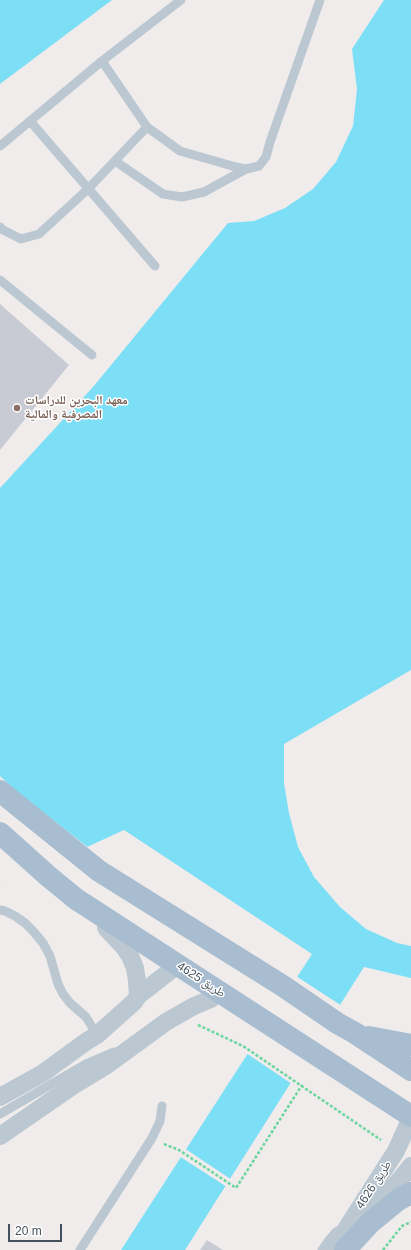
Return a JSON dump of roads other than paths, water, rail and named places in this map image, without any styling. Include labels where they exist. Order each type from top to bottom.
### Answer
[{"type":"main road","points":[[0,791],[99,871],[283,986],[411,1070]]},
{"type":"main road","name":"طريق 4625","points":[[0,833],[76,899],[411,1117]]},
{"type":"main road","points":[[346,1028],[389,1042],[411,1045]]},
{"type":"main road","points":[[344,1250],[370,1223],[398,1200],[411,1193]]},
{"type":"street","points":[[48,876],[50,884],[63,899],[211,998],[228,1007],[252,1014]]},
{"type":"street","points":[[106,928],[124,946],[130,956],[138,981],[136,999]]},
{"type":"street","points":[[0,1097],[43,1073],[97,1035],[136,999],[170,971]]},
{"type":"street","points":[[0,1136],[107,1065],[178,1015],[211,998]]},
{"type":"street","name":"طريق 4626","points":[[335,1250],[348,1226],[396,1151],[411,1117]]},
{"type":"street","name":"طريق 4626","points":[[344,1250],[411,1166]]},
{"type":"lane","points":[[0,146],[102,61],[181,0]]},
{"type":"lane","points":[[115,161],[163,194],[182,197],[204,192],[246,169],[259,166],[266,157],[320,0]]},
{"type":"lane","points":[[102,61],[148,127],[180,151],[246,169]]},
{"type":"lane","points":[[30,121],[154,266]]},
{"type":"lane","points":[[0,227],[21,239],[39,234],[88,190],[148,127]]},
{"type":"lane","points":[[0,280],[92,355]]},
{"type":"lane","points":[[0,910],[15,916],[25,923],[38,937],[50,956],[58,984],[63,994],[70,1003],[86,1017],[97,1035]]},
{"type":"lane","points":[[0,1104],[64,1064],[121,1020],[136,999]]},
{"type":"lane","points":[[0,1114],[86,1064],[118,1050],[135,1045]]},
{"type":"lane","points":[[80,1250],[152,1138],[160,1121],[162,1106]]},
{"type":"lane","points":[[322,1250],[336,1232],[348,1226]]},
{"type":"water","points":[[0,0],[112,0],[0,84]]},
{"type":"water","points":[[384,0],[411,0],[411,670],[284,744],[284,783],[289,813],[298,847],[314,877],[340,907],[366,929],[397,943],[411,946],[411,978],[364,967],[185,1250],[121,1250],[312,954],[124,830],[0,887],[0,488],[93,387],[228,223],[254,221],[285,208],[313,189],[336,162],[353,126],[357,89],[352,49]]},
{"type":"place","name":"معهد البحرين للدراسات المصرفية والمالية","points":[[17,408]]}]
